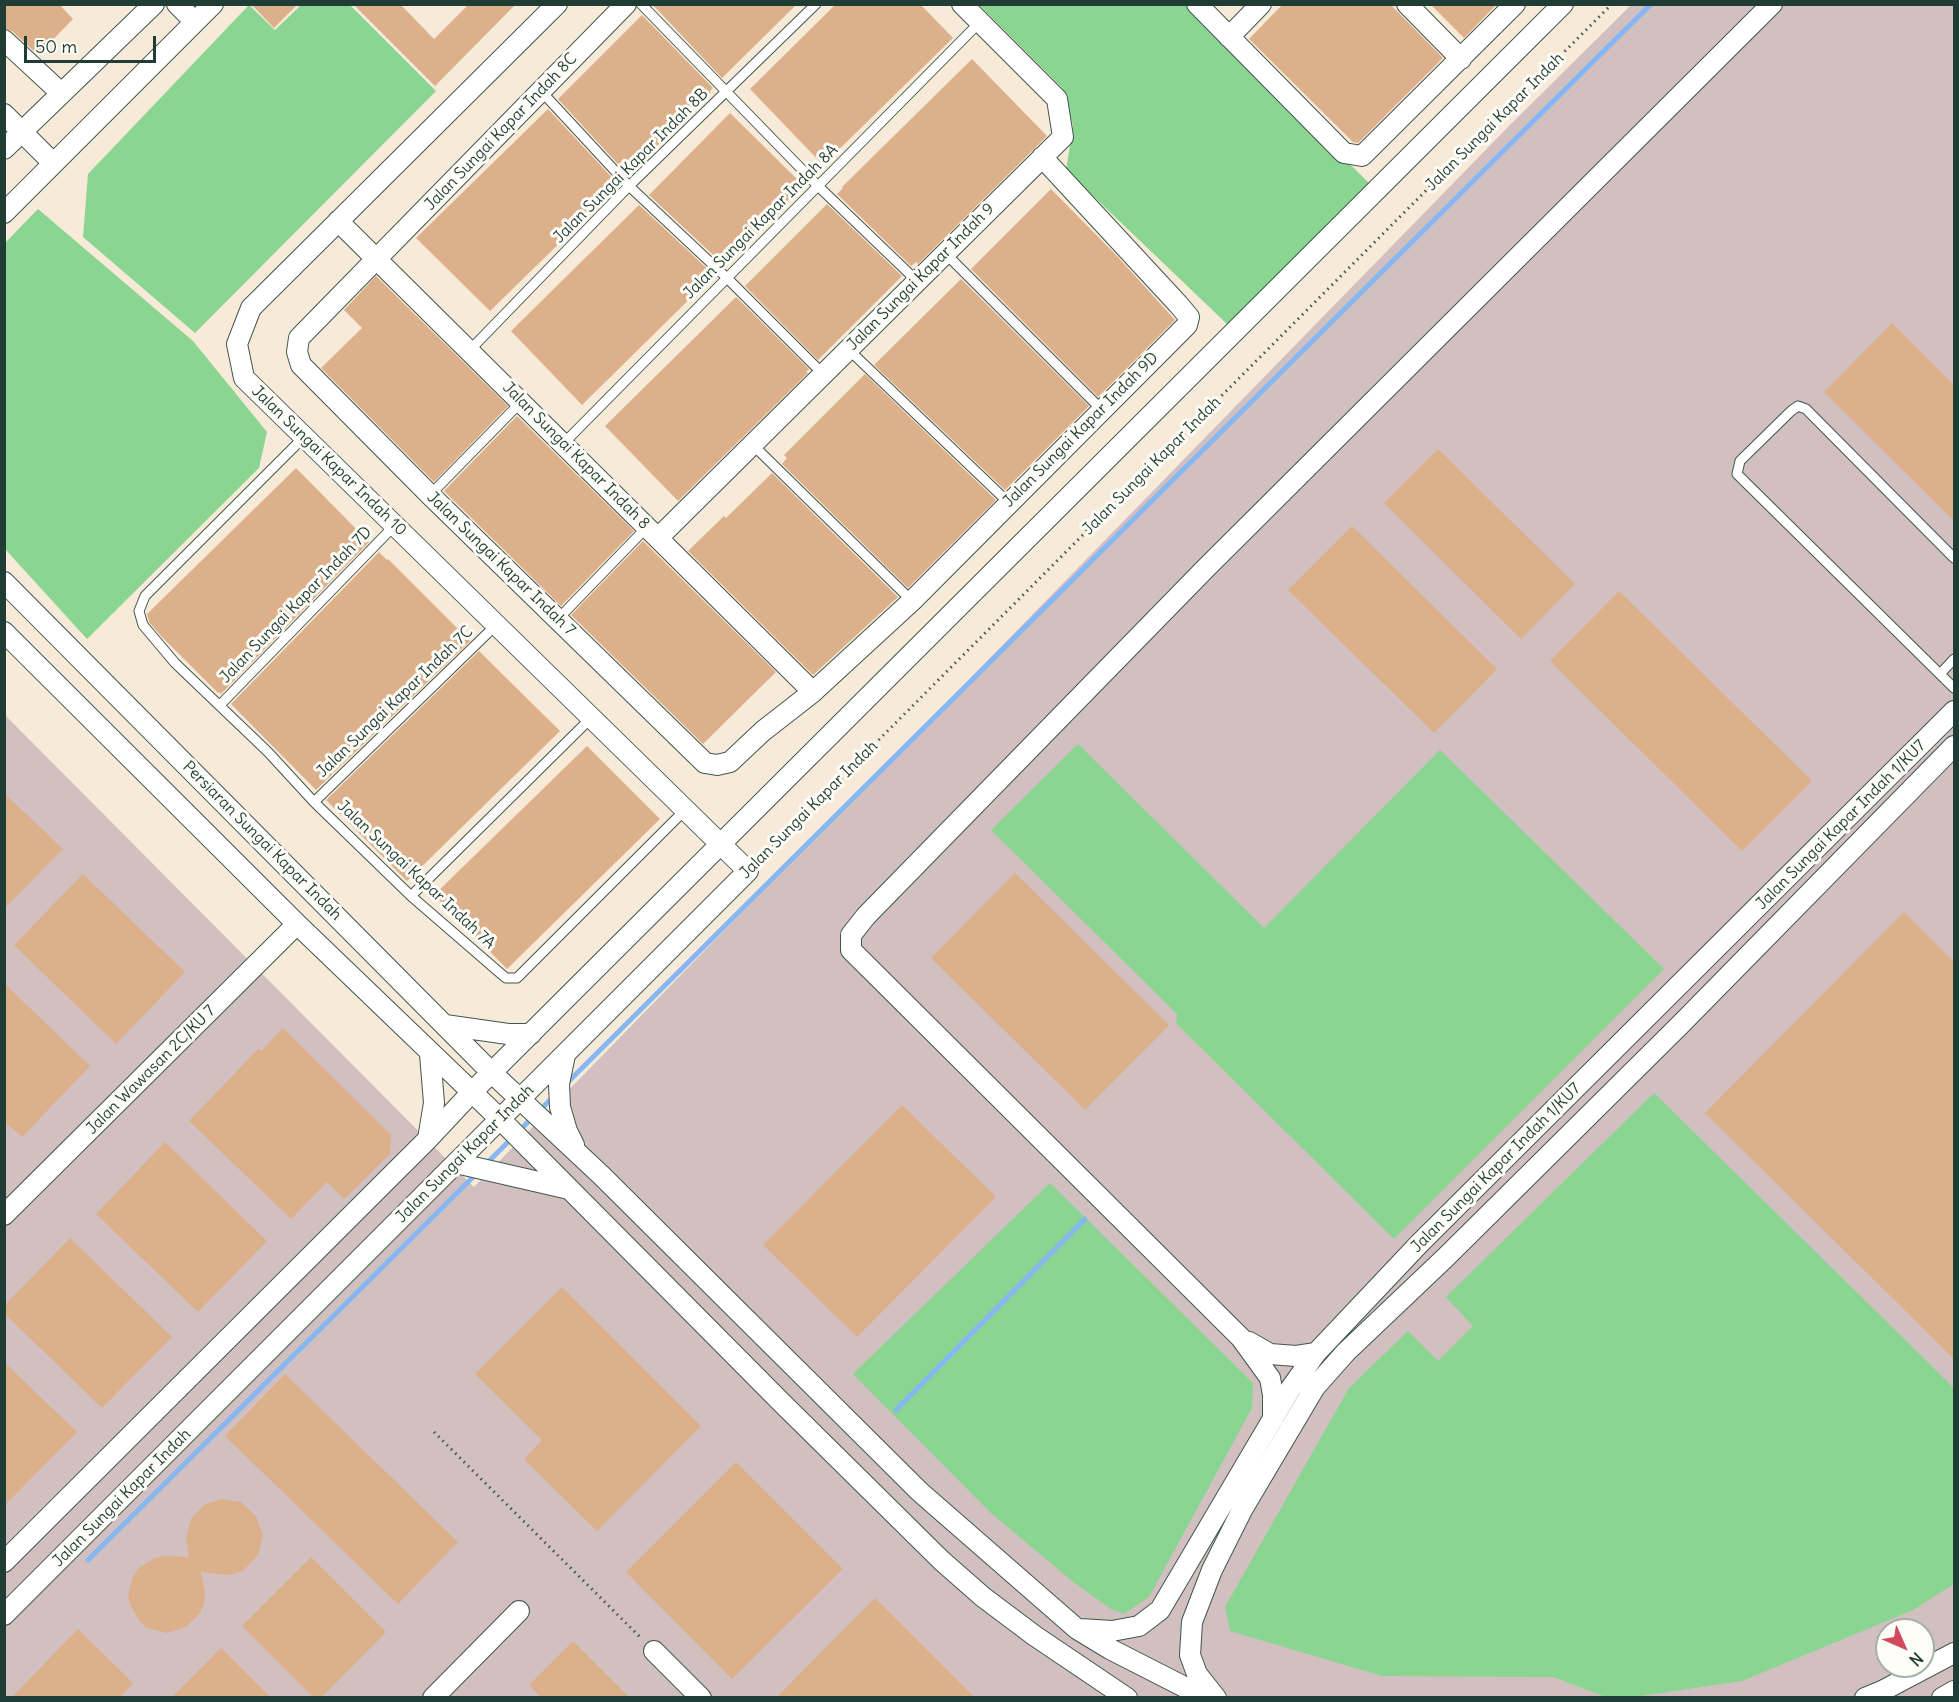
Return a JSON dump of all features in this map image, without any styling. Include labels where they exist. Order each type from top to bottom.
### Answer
[{"type":"street","points":[[4,149],[154,4]]},
{"type":"street","points":[[177,4],[195,22]]},
{"type":"street","points":[[4,213],[213,4]]},
{"type":"street","name":"Jalan Sungai Kapar Indah 10","points":[[557,4],[251,308],[237,344],[244,378],[748,871]]},
{"type":"street","name":"Jalan Sungai Kapar Indah 8C","points":[[376,259],[626,4]]},
{"type":"street","name":"Jalan Sungai Kapar Indah 9","points":[[653,532],[752,444],[1063,137],[1057,99],[962,4]]},
{"type":"street","points":[[1197,4],[1344,153],[1362,156],[1515,4]]},
{"type":"street","points":[[1229,37],[1261,4]]},
{"type":"street","points":[[1407,4],[1461,59]]},
{"type":"street","points":[[4,1562],[1563,4]]},
{"type":"street","points":[[1273,1419],[1270,1378],[1241,1338],[851,950],[851,935],[874,908],[1205,569],[1772,4]]},
{"type":"street","points":[[4,40],[61,93]]},
{"type":"street","points":[[4,114],[54,163]]},
{"type":"street","name":"Jalan Sungai Kapar Indah 9D","points":[[813,692],[912,601],[1187,325],[1189,317],[1042,158]]},
{"type":"street","name":"Jalan Sungai Kapar Indah 8","points":[[338,221],[813,692]]},
{"type":"street","name":"Jalan Sungai Kapar Indah 7","points":[[376,259],[299,338],[297,352],[302,365],[430,495],[705,763],[717,765],[730,762],[763,731],[813,692]]},
{"type":"street","name":"Persiaran Sungai Kapar Indah","points":[[4,582],[492,1073],[581,1157],[920,1492],[1077,1629],[1206,1698]]},
{"type":"street","name":"Persiaran Sungai Kapar Indah","points":[[4,632],[297,924],[505,1124],[942,1561],[983,1597],[1035,1636],[1127,1698]]},
{"type":"street","name":"Jalan Sungai Kapar Indah 1/KU7","points":[[1077,1629],[1112,1631],[1139,1626],[1160,1610],[1291,1388],[1316,1353],[1419,1244],[1954,711]]},
{"type":"street","name":"Jalan Sungai Kapar Indah 1/KU7","points":[[1216,1698],[1197,1674],[1190,1655],[1192,1622],[1212,1570],[1242,1510],[1315,1387],[1346,1352],[1446,1257],[1785,921],[1954,746]]},
{"type":"street","name":"Jalan Sungai Kapar Indah","points":[[4,1615],[456,1163],[505,1124],[565,1055],[748,871]]},
{"type":"street","name":"Jalan Wawasan 2C/KU 7","points":[[4,1215],[297,924]]},
{"type":"street","points":[[445,1025],[508,1034],[531,1034]]},
{"type":"street","points":[[428,1139],[434,1103],[430,1053]]},
{"type":"street","points":[[565,1055],[560,1084],[560,1107],[567,1131],[581,1157]]},
{"type":"street","points":[[456,1163],[568,1189]]},
{"type":"street","points":[[1241,1338],[1270,1354],[1296,1356],[1316,1353]]},
{"type":"street","points":[[1160,1610],[1180,1621],[1192,1622]]},
{"type":"street","points":[[434,1698],[519,1611]]},
{"type":"street","points":[[654,1651],[701,1698]]},
{"type":"street","points":[[1865,1698],[1954,1653]]},
{"type":"street","points":[[1942,1698],[1954,1691]]},
{"type":"lane","points":[[641,4],[818,186],[917,281]]},
{"type":"lane","name":"Jalan Sungai Kapar Indah 8B","points":[[469,351],[629,186],[816,4]]},
{"type":"lane","name":"Jalan Sungai Kapar Indah 8A","points":[[563,444],[980,22]]},
{"type":"lane","points":[[541,91],[629,186],[727,278],[823,374]]},
{"type":"lane","points":[[945,253],[1102,410]]},
{"type":"lane","points":[[848,350],[1009,503]]},
{"type":"lane","points":[[430,495],[521,402]]},
{"type":"lane","points":[[1954,558],[1806,409],[1798,406],[1791,411],[1740,461],[1737,474],[1954,687]]},
{"type":"lane","name":"Jalan Sungai Kapar Indah 7A","points":[[305,436],[145,596],[139,611],[143,625],[168,655],[268,752],[314,802],[411,896],[506,978],[517,978],[685,810]]},
{"type":"lane","points":[[752,444],[912,601]]},
{"type":"lane","name":"Jalan Sungai Kapar Indah 7D","points":[[220,705],[395,525]]},
{"type":"lane","points":[[558,619],[653,532]]},
{"type":"lane","name":"Jalan Sungai Kapar Indah 7C","points":[[314,802],[496,625]]},
{"type":"lane","points":[[1940,674],[1954,660]]},
{"type":"lane","points":[[411,896],[591,718]]},
{"type":"path","name":"Jalan Sungai Kapar Indah","points":[[748,871],[1612,4]]},
{"type":"path","points":[[434,1432],[654,1651]]},
{"type":"shaded area","points":[[1631,5],[1954,5],[1954,1697],[5,1697],[4,714],[474,1187],[1508,127]]},
{"type":"green space","points":[[249,5],[275,30],[301,5],[350,5],[436,91],[195,333],[83,237],[88,174]]},
{"type":"green space","points":[[979,5],[1189,5],[1370,184],[1228,325],[1066,170],[1073,126],[1063,89]]},
{"type":"green space","points":[[38,209],[193,341],[267,432],[259,468],[87,639],[5,549],[5,243]]},
{"type":"green space","points":[[1078,744],[1264,928],[1440,750],[1664,969],[1394,1239],[1176,1023],[1177,1014],[991,830]]},
{"type":"green space","points":[[1654,1093],[1954,1388],[1954,1584],[1913,1610],[1894,1618],[1875,1618],[1875,1626],[1742,1681],[1627,1698],[1606,1697],[1553,1677],[1382,1676],[1230,1631],[1225,1607],[1349,1388],[1408,1331],[1438,1361],[1473,1326],[1446,1297]]},
{"type":"green space","points":[[1050,1183],[1253,1383],[1252,1408],[1149,1597],[1124,1614],[1111,1609],[1072,1581],[991,1513],[853,1374]]},
{"type":"building","points":[[4,4],[59,4],[73,19],[38,55],[12,31],[4,28]]},
{"type":"building","points":[[251,4],[298,4],[274,28]]},
{"type":"building","points":[[353,4],[400,4],[434,39],[469,4],[516,4],[435,86]]},
{"type":"building","points":[[652,4],[797,4],[722,78]]},
{"type":"building","points":[[836,4],[920,4],[953,38],[823,165],[750,89]]},
{"type":"building","points":[[1283,4],[1390,4],[1443,58],[1358,143],[1353,142],[1249,39]]},
{"type":"building","points":[[1430,4],[1497,4],[1464,38]]},
{"type":"building","points":[[642,15],[713,88],[628,175],[558,99]]},
{"type":"building","points":[[972,59],[1047,136],[918,264],[916,262],[911,266],[837,194]]},
{"type":"building","points":[[548,109],[619,185],[490,311],[416,238]]},
{"type":"building","points":[[730,113],[803,185],[724,265],[649,195]]},
{"type":"building","points":[[1051,189],[1116,255],[1175,320],[1098,397],[971,269]]},
{"type":"building","points":[[827,204],[902,276],[818,360],[745,286]]},
{"type":"building","points":[[639,205],[714,275],[582,405],[511,331]]},
{"type":"building","points":[[376,276],[508,406],[434,482],[321,368],[362,328],[344,310]]},
{"type":"building","points":[[961,279],[1089,406],[1005,490],[874,365]]},
{"type":"building","points":[[736,297],[809,369],[806,372],[808,373],[678,501],[605,426]]},
{"type":"building","points":[[1892,323],[1954,385],[1954,521],[1824,392]]},
{"type":"building","points":[[865,374],[996,500],[908,588],[782,464],[787,458],[784,455]]},
{"type":"building","points":[[517,416],[634,531],[561,606],[444,491]]},
{"type":"building","points":[[1438,449],[1575,584],[1521,639],[1384,503]]},
{"type":"building","points":[[296,468],[369,542],[221,694],[218,693],[161,636],[149,622],[147,614]]},
{"type":"building","points":[[772,473],[898,597],[813,675],[688,551]]},
{"type":"building","points":[[1352,526],[1497,669],[1434,733],[1288,590]]},
{"type":"building","points":[[643,541],[776,672],[703,744],[571,615]]},
{"type":"building","points":[[379,552],[470,641],[316,790],[231,704]]},
{"type":"building","points":[[1619,591],[1812,781],[1742,851],[1550,661]]},
{"type":"building","points":[[479,651],[560,731],[407,881],[326,800]]},
{"type":"building","points":[[587,746],[660,819],[507,969],[434,895]]},
{"type":"building","points":[[4,793],[63,849],[4,909]]},
{"type":"building","points":[[1015,873],[1169,1025],[1085,1110],[931,958]]},
{"type":"building","points":[[83,874],[185,972],[116,1044],[14,945]]},
{"type":"building","points":[[1904,912],[1954,962],[1954,1359],[1705,1113]]},
{"type":"building","points":[[4,983],[90,1066],[22,1137],[4,1121]]},
{"type":"building","points":[[283,1028],[391,1135],[390,1154],[344,1199],[327,1182],[291,1219],[189,1121],[258,1049],[261,1051]]},
{"type":"building","points":[[902,1105],[996,1197],[857,1337],[763,1245]]},
{"type":"building","points":[[165,1142],[267,1241],[198,1312],[96,1214]]},
{"type":"building","points":[[70,1238],[172,1337],[102,1408],[4,1313],[4,1306]]},
{"type":"building","points":[[562,1287],[701,1426],[597,1531],[524,1459],[542,1440],[475,1374]]},
{"type":"building","points":[[4,1362],[77,1432],[4,1506]]},
{"type":"building","points":[[285,1374],[458,1542],[398,1604],[225,1436]]},
{"type":"building","points":[[736,1462],[843,1569],[732,1679],[626,1572]]},
{"type":"building","points":[[221,1499],[241,1502],[256,1516],[263,1535],[258,1555],[244,1570],[234,1574],[201,1572],[205,1593],[204,1603],[200,1613],[186,1627],[167,1633],[147,1628],[140,1622],[130,1604],[128,1595],[133,1576],[139,1568],[155,1558],[189,1557],[186,1537],[191,1519],[204,1505]]},
{"type":"building","points":[[311,1557],[386,1632],[321,1698],[314,1698],[242,1626]]},
{"type":"building","points":[[875,1598],[975,1698],[776,1698]]},
{"type":"building","points":[[78,1629],[133,1683],[120,1698],[11,1698]]},
{"type":"building","points":[[573,1641],[630,1698],[542,1698],[529,1685]]},
{"type":"building","points":[[221,1648],[271,1698],[171,1698]]},
{"type":"waterway","points":[[565,1085],[1651,4]]},
{"type":"waterway","points":[[519,1131],[554,1096]]},
{"type":"waterway","points":[[485,1165],[512,1138]]},
{"type":"waterway","points":[[88,1560],[478,1172]]},
{"type":"waterway","points":[[896,1410],[1085,1219]]}]
